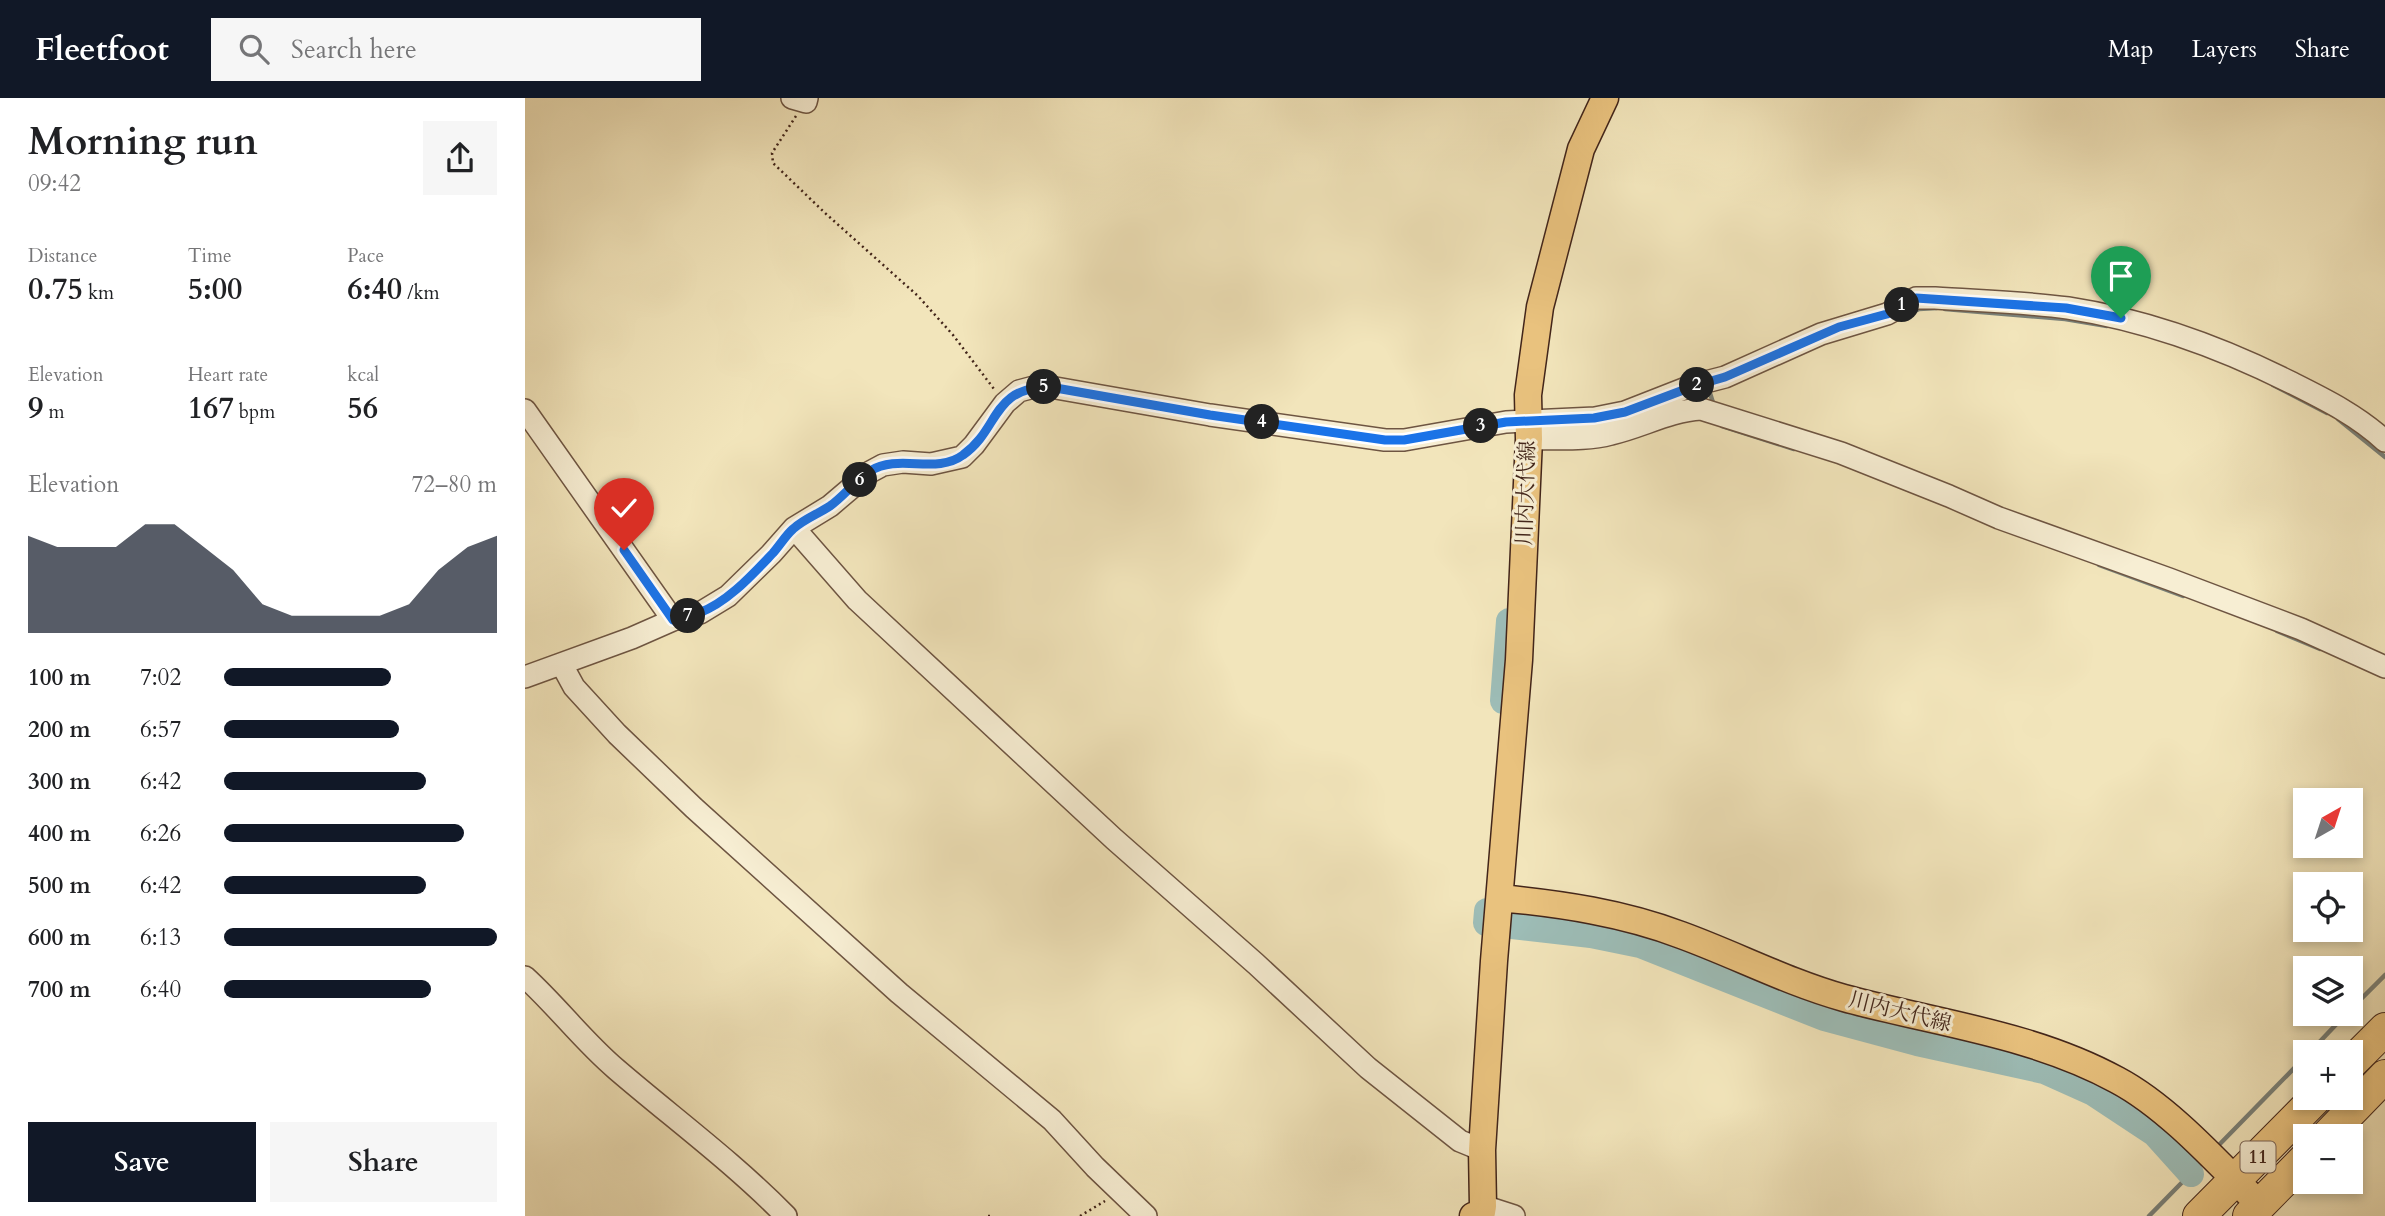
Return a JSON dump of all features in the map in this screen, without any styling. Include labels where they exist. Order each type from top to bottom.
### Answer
[{"type":"highway","points":[[2363,1050],[2385,1029]]},
{"type":"highway","points":[[2339,1124],[2385,1076]]},
{"type":"highway","name":"11","points":[[2199,1216],[2228,1173],[2302,1110]]},
{"type":"highway","name":"11","points":[[2260,1212],[2293,1173]]},
{"type":"main road","name":"川内大代線","points":[[1480,1213],[1474,1147],[1500,898],[1519,660],[1524,428],[1541,307],[1581,149],[1605,98]]},
{"type":"main road","name":"川内大代線","points":[[1500,898],[1557,903],[1681,934],[1764,971],[1842,998],[2025,1042],[2065,1056],[2118,1080],[2169,1117],[2228,1173],[2260,1212]]},
{"type":"street","points":[[525,677],[673,620],[700,613],[728,596],[771,554],[801,537],[870,472],[883,465],[903,461],[931,464],[962,457],[1005,403],[1019,391],[1034,387],[1050,387],[1210,415],[1385,440],[1404,440],[1524,428],[1625,412],[1725,377],[1839,327],[1887,314],[1916,298],[1935,298],[2066,308],[2121,318],[2183,335],[2254,364],[2339,406],[2385,441]]},
{"type":"street","points":[[1524,428],[1583,439],[1611,434],[1683,411],[1701,409],[1841,453],[1999,519],[2301,629],[2385,667]]},
{"type":"street","points":[[525,410],[673,620]]},
{"type":"street","points":[[801,537],[857,600],[1114,839],[1256,964],[1368,1068],[1474,1147]]},
{"type":"street","points":[[562,665],[574,687],[617,734],[694,808],[899,993],[1052,1120],[1146,1216]]},
{"type":"street","points":[[525,977],[614,1067],[759,1188],[786,1216]]},
{"type":"street","points":[[1480,1213],[1514,1216]]},
{"type":"path","points":[[802,99],[772,153],[773,163],[918,296],[953,335],[1005,403]]},
{"type":"path","points":[[1080,1216],[1120,1192]]},
{"type":"waterway","points":[[1905,316],[1919,309],[1937,308]]},
{"type":"waterway","points":[[1945,309],[2065,319],[2107,326]]},
{"type":"waterway","points":[[2273,385],[2327,413]]},
{"type":"waterway","points":[[1709,390],[1714,406]]},
{"type":"waterway","points":[[2338,419],[2385,457]]},
{"type":"waterway","points":[[1722,426],[1794,449]]},
{"type":"waterway","points":[[2099,565],[2183,596]]},
{"type":"waterway","points":[[1503,701],[1509,621]]},
{"type":"waterway","points":[[2277,631],[2320,649]]},
{"type":"waterway","points":[[1487,911],[1486,923],[1591,935],[1640,945],[1824,1018],[1917,1043],[2044,1071],[2093,1093],[2155,1134],[2191,1174]]},
{"type":"waterway","points":[[2363,997],[2385,975]]},
{"type":"waterway","points":[[2321,1040],[2335,1026]]},
{"type":"waterway","points":[[2215,1149],[2293,1069]]},
{"type":"waterway","points":[[2149,1216],[2204,1160]]},
{"type":"route","points":[[624,550],[673,620],[700,613],[728,596],[794,528],[831,506],[870,472],[883,465],[903,461],[931,464],[962,457],[1005,403],[1019,391],[1034,387],[1050,387],[1210,415],[1361,437],[1404,440],[1506,422],[1594,418],[1625,412],[1725,377],[1839,327],[1887,314],[1916,298],[2066,308],[2121,318]]}]
